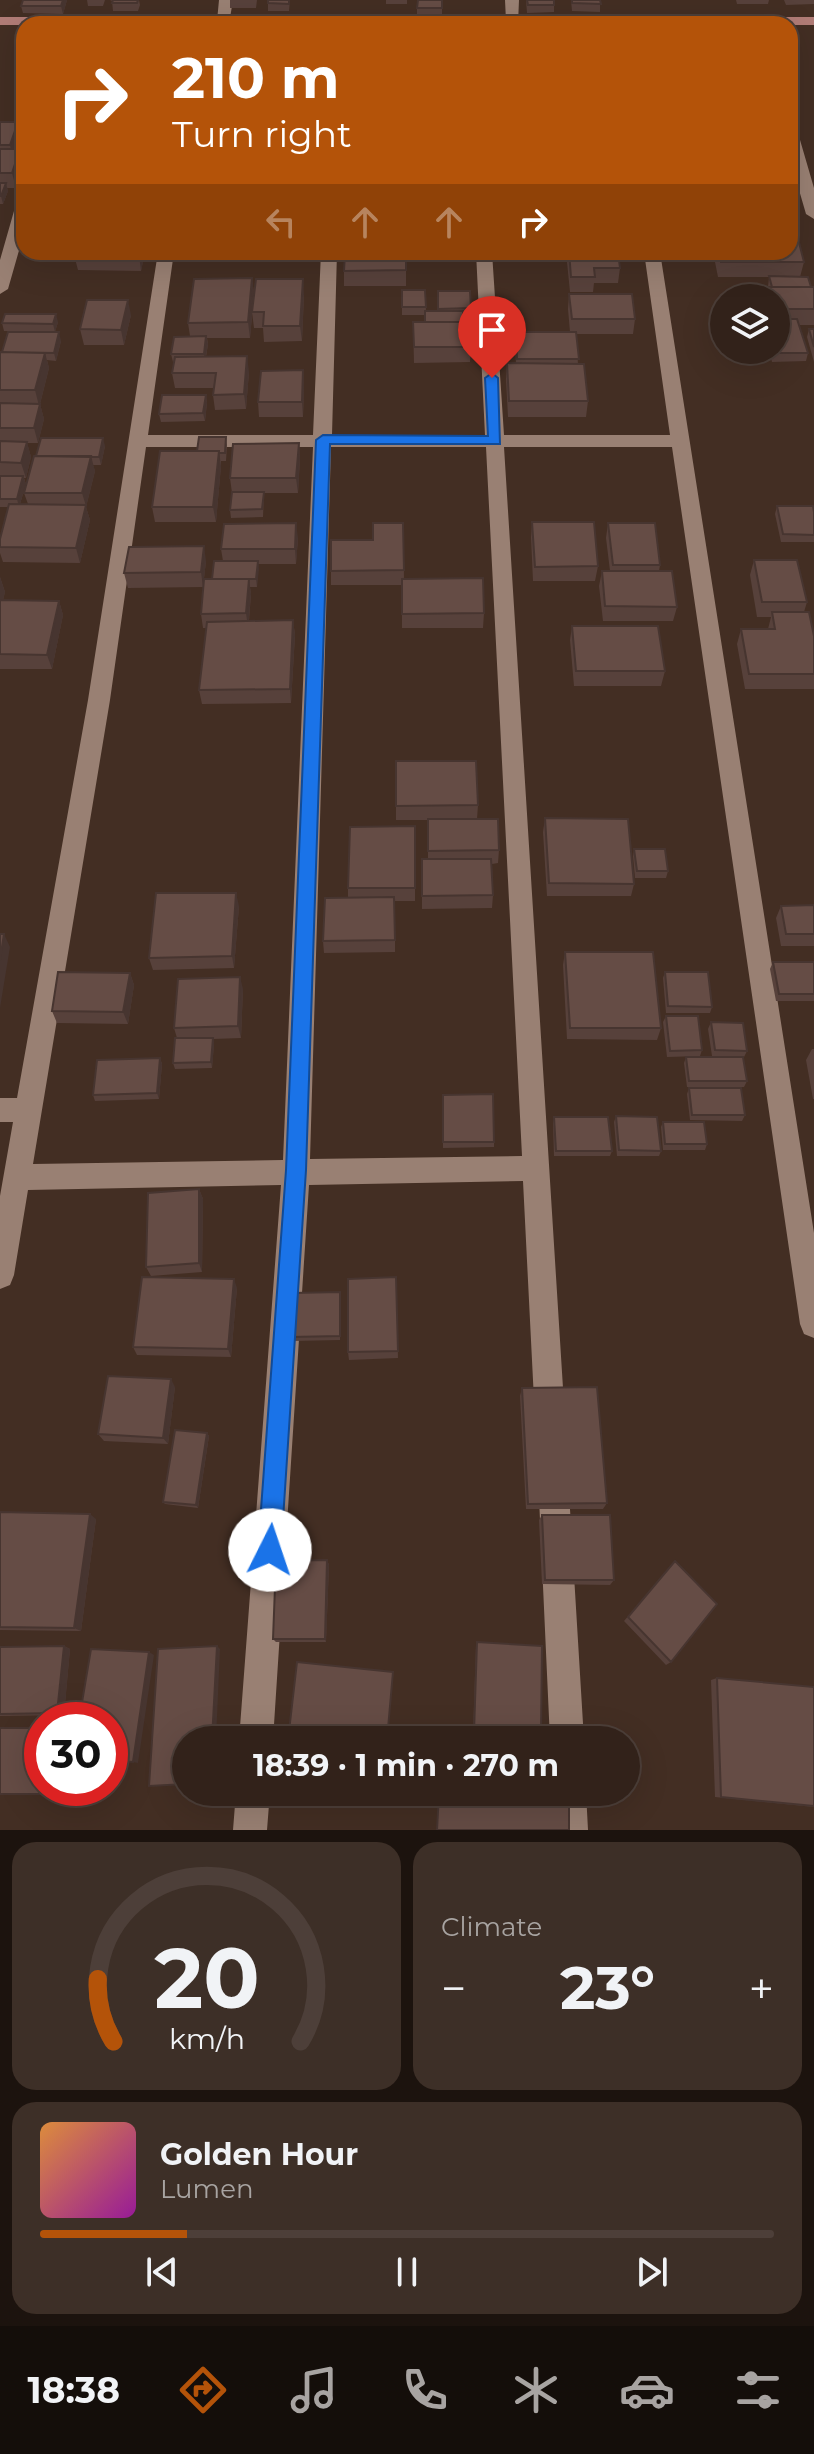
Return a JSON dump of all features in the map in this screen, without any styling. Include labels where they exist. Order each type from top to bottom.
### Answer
[{"type":"street","points":[[798,149],[814,214]]},
{"type":"street","points":[[0,289],[16,232]]},
{"type":"street","points":[[0,1275],[99,700],[165,260]]},
{"type":"street","points":[[257,1726],[296,1170],[329,260]]},
{"type":"street","points":[[484,260],[538,1168],[566,1726]]},
{"type":"street","points":[[653,260],[814,1324]]},
{"type":"street","points":[[138,441],[680,441]]},
{"type":"street","points":[[0,1110],[27,1110]]},
{"type":"street","points":[[16,1177],[538,1168]]},
{"type":"street","points":[[250,1830],[252,1806]]},
{"type":"street","points":[[570,1806],[571,1830]]},
{"type":"building","points":[[23,0],[63,0],[61,6],[21,6]]},
{"type":"building","points":[[113,0],[138,0],[137,3],[112,3]]},
{"type":"building","points":[[268,0],[289,0],[289,4],[268,3]]},
{"type":"building","points":[[418,0],[442,0],[442,8],[417,8]]},
{"type":"building","points":[[527,0],[554,0],[554,5],[528,5]]},
{"type":"building","points":[[572,0],[600,0],[601,4],[572,3]]},
{"type":"building","points":[[0,122],[16,122],[10,145],[0,145]]},
{"type":"building","points":[[0,149],[16,149],[12,173],[0,173]]},
{"type":"building","points":[[0,183],[6,183],[1,196],[0,196]]},
{"type":"building","points":[[798,239],[804,262],[721,262],[798,260]]},
{"type":"building","points":[[345,260],[406,260],[406,270],[344,271]]},
{"type":"building","points":[[570,260],[619,260],[620,268],[594,268],[595,277],[571,277]]},
{"type":"building","points":[[769,276],[808,277],[811,287],[790,287],[790,284],[771,284]]},
{"type":"building","points":[[252,278],[248,322],[188,323],[194,279]]},
{"type":"building","points":[[256,279],[303,279],[300,326],[263,326],[264,312],[252,312]]},
{"type":"building","points":[[790,287],[814,287],[814,309],[790,309]]},
{"type":"building","points":[[402,290],[425,290],[426,307],[402,307]]},
{"type":"building","points":[[438,291],[470,291],[471,308],[438,309]]},
{"type":"building","points":[[569,294],[632,294],[635,319],[572,319]]},
{"type":"building","points":[[87,300],[128,300],[121,330],[80,329]]},
{"type":"building","points":[[425,311],[463,311],[463,322],[425,322]]},
{"type":"building","points":[[5,314],[56,314],[53,324],[2,323]]},
{"type":"building","points":[[790,319],[797,319],[808,353],[790,353]]},
{"type":"building","points":[[413,322],[469,322],[471,347],[414,347]]},
{"type":"building","points":[[809,329],[814,329],[814,347]]},
{"type":"building","points":[[8,332],[59,332],[54,353],[2,352]]},
{"type":"building","points":[[516,332],[576,332],[579,359],[517,359]]},
{"type":"building","points":[[206,336],[204,354],[171,354],[174,337]]},
{"type":"building","points":[[0,352],[45,353],[35,390],[0,390]]},
{"type":"building","points":[[247,356],[244,394],[213,395],[216,373],[172,373],[175,357]]},
{"type":"building","points":[[507,363],[584,364],[588,401],[509,401]]},
{"type":"building","points":[[303,370],[302,402],[258,402],[261,371]]},
{"type":"building","points":[[162,395],[206,395],[203,413],[159,414]]},
{"type":"building","points":[[0,403],[40,404],[34,428],[0,428]]},
{"type":"building","points":[[199,437],[226,437],[225,453],[197,451]]},
{"type":"building","points":[[41,438],[103,438],[99,457],[91,457],[36,456]]},
{"type":"building","points":[[0,441],[27,442],[21,463],[0,462]]},
{"type":"building","points":[[299,443],[296,478],[230,478],[233,444]]},
{"type":"building","points":[[160,451],[219,451],[213,507],[152,507]]},
{"type":"building","points":[[34,456],[91,456],[82,493],[24,493]]},
{"type":"building","points":[[0,476],[23,476],[17,499],[0,499]]},
{"type":"building","points":[[232,492],[264,492],[262,509],[230,510]]},
{"type":"building","points":[[9,504],[86,505],[76,548],[0,547]]},
{"type":"building","points":[[777,506],[813,506],[814,535],[783,534]]},
{"type":"building","points":[[532,522],[594,522],[598,566],[535,567]]},
{"type":"building","points":[[296,523],[295,549],[221,549],[224,524]]},
{"type":"building","points":[[373,523],[403,523],[404,570],[331,571],[331,540],[373,540]]},
{"type":"building","points":[[608,523],[655,523],[660,565],[613,565]]},
{"type":"building","points":[[204,546],[201,572],[124,573],[129,547]]},
{"type":"building","points":[[754,560],[797,560],[807,602],[762,602]]},
{"type":"building","points":[[214,561],[258,561],[256,579],[212,579]]},
{"type":"building","points":[[602,571],[672,571],[677,607],[605,606]]},
{"type":"building","points":[[483,578],[484,613],[402,614],[402,579]]},
{"type":"building","points":[[204,579],[249,579],[246,613],[201,614]]},
{"type":"building","points":[[0,600],[59,601],[47,655],[0,654]]},
{"type":"building","points":[[772,612],[809,612],[814,636],[814,674],[749,674],[741,629],[775,629]]},
{"type":"building","points":[[293,620],[290,689],[199,690],[207,622]]},
{"type":"building","points":[[572,626],[658,626],[665,671],[576,671]]},
{"type":"building","points":[[396,761],[476,761],[478,805],[396,806]]},
{"type":"building","points":[[545,818],[628,819],[634,884],[549,883]]},
{"type":"building","points":[[428,819],[498,819],[499,850],[428,851]]},
{"type":"building","points":[[415,826],[415,888],[348,888],[350,827]]},
{"type":"building","points":[[634,849],[665,849],[668,871],[637,871]]},
{"type":"building","points":[[422,859],[491,859],[493,895],[422,896]]},
{"type":"building","points":[[156,893],[236,893],[232,956],[149,958]]},
{"type":"building","points":[[394,897],[395,940],[323,941],[325,898]]},
{"type":"building","points":[[814,905],[814,934],[786,934],[781,906]]},
{"type":"building","points":[[0,934],[4,934],[0,960]]},
{"type":"building","points":[[565,952],[653,952],[661,1028],[570,1028]]},
{"type":"building","points":[[773,962],[814,962],[814,994],[779,994]]},
{"type":"building","points":[[58,972],[130,973],[123,1012],[52,1011]]},
{"type":"building","points":[[665,972],[708,972],[712,1007],[668,1006]]},
{"type":"building","points":[[240,977],[238,1026],[174,1028],[178,979]]},
{"type":"building","points":[[666,1016],[698,1016],[702,1050],[670,1051]]},
{"type":"building","points":[[711,1022],[743,1023],[747,1051],[715,1050]]},
{"type":"building","points":[[175,1038],[213,1038],[211,1062],[173,1063]]},
{"type":"building","points":[[686,1057],[743,1057],[747,1081],[689,1081]]},
{"type":"building","points":[[160,1058],[157,1093],[93,1095],[97,1060]]},
{"type":"building","points":[[689,1088],[741,1088],[745,1115],[692,1115]]},
{"type":"building","points":[[493,1094],[494,1142],[443,1142],[443,1095]]},
{"type":"building","points":[[616,1116],[657,1117],[661,1151],[619,1150]]},
{"type":"building","points":[[554,1117],[608,1117],[612,1151],[556,1151]]},
{"type":"building","points":[[663,1122],[704,1122],[707,1144],[665,1144]]},
{"type":"building","points":[[199,1189],[199,1263],[146,1267],[148,1193]]},
{"type":"building","points":[[142,1277],[234,1279],[228,1349],[133,1347]]},
{"type":"building","points":[[396,1277],[398,1351],[348,1352],[348,1279]]},
{"type":"building","points":[[340,1292],[340,1336],[291,1337],[292,1293]]},
{"type":"building","points":[[108,1376],[171,1379],[163,1438],[98,1434]]},
{"type":"building","points":[[597,1387],[607,1503],[528,1504],[522,1388]]},
{"type":"building","points":[[175,1430],[207,1433],[196,1505],[163,1502]]},
{"type":"building","points":[[0,1512],[90,1514],[74,1628],[0,1627]]},
{"type":"building","points":[[542,1515],[610,1515],[614,1580],[545,1580]]},
{"type":"building","points":[[327,1560],[325,1639],[273,1639],[276,1561]]},
{"type":"building","points":[[675,1561],[717,1604],[671,1662],[628,1617]]},
{"type":"building","points":[[477,1642],[542,1646],[541,1726],[474,1726]]},
{"type":"building","points":[[64,1646],[58,1702],[24,1702],[24,1714],[0,1714],[0,1647]]},
{"type":"building","points":[[217,1646],[213,1726],[172,1726],[172,1785],[149,1786],[158,1649]]},
{"type":"building","points":[[91,1649],[149,1652],[133,1762],[128,1762],[128,1702],[82,1702]]},
{"type":"building","points":[[297,1662],[393,1672],[388,1726],[290,1726]]},
{"type":"building","points":[[717,1678],[814,1687],[814,1806],[721,1797]]},
{"type":"building","points":[[0,1728],[24,1728],[24,1794],[0,1794]]},
{"type":"building","points":[[438,1806],[569,1806],[569,1830],[437,1830]]},
{"type":"route","points":[[270,1550],[296,1170],[323,440],[495,440],[492,378]]}]
